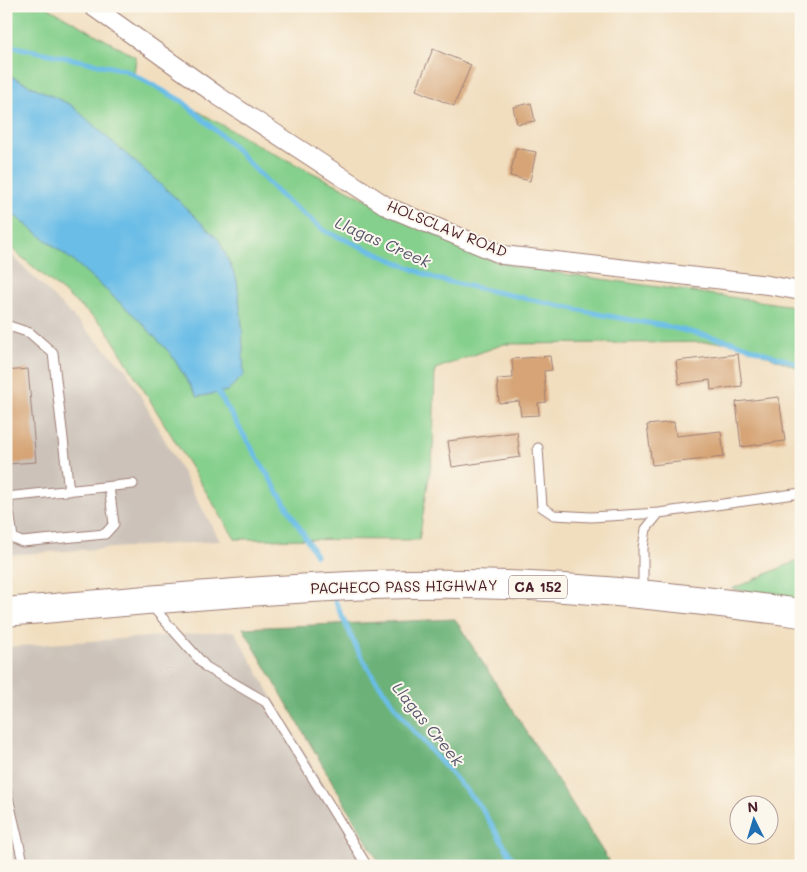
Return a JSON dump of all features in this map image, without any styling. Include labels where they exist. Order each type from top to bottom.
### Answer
[{"type":"highway","name":"PACHECO PASS HIGHWAY","points":[[6,612],[274,590],[411,584],[580,588],[801,613]]},
{"type":"street","name":"HOLSCLAW ROAD","points":[[92,6],[218,96],[388,207],[503,255],[768,285],[801,291]]},
{"type":"lane","points":[[6,325],[30,332],[53,353],[69,490]]},
{"type":"lane","points":[[538,448],[542,507],[554,515],[591,517],[659,513],[801,493]]},
{"type":"lane","points":[[109,487],[114,524],[105,534],[22,542],[13,538],[6,497],[133,484]]},
{"type":"lane","points":[[643,594],[643,548],[646,529],[659,513]]},
{"type":"lane","points":[[147,601],[206,667],[266,702],[367,866]]},
{"type":"lane","points":[[6,790],[24,866]]},
{"type":"shaded area","points":[[6,249],[127,371],[220,541],[6,555]]},
{"type":"shaded area","points":[[234,631],[370,866],[6,866],[6,647]]},
{"type":"green space","points":[[6,6],[45,6],[136,57],[134,75],[261,147],[484,258],[523,268],[801,307],[801,369],[732,342],[504,344],[435,369],[433,451],[419,540],[235,539],[105,327],[6,244]]},
{"type":"green space","points":[[801,559],[801,601],[732,589]]},
{"type":"green space","points":[[455,619],[612,866],[381,866],[243,628]]},
{"type":"water","points":[[6,74],[71,105],[178,200],[219,240],[237,280],[242,325],[244,375],[227,391],[197,397],[171,354],[137,318],[77,264],[6,209]]},
{"type":"building","points":[[433,49],[471,65],[454,106],[416,90]]},
{"type":"building","points":[[531,103],[535,121],[517,124],[513,107]]},
{"type":"building","points":[[516,148],[536,152],[530,181],[510,176]]},
{"type":"building","points":[[738,354],[742,386],[711,390],[710,380],[679,384],[676,361]]},
{"type":"building","points":[[550,356],[552,370],[544,371],[546,402],[538,403],[539,415],[521,416],[519,401],[499,403],[497,379],[513,378],[512,359]]},
{"type":"building","points":[[28,369],[36,462],[6,464],[6,371]]},
{"type":"building","points":[[779,397],[785,441],[741,447],[736,402]]},
{"type":"building","points":[[674,422],[676,436],[721,431],[724,457],[652,465],[647,425]]},
{"type":"building","points":[[517,432],[520,457],[452,467],[448,441]]},
{"type":"waterway","name":"Llagas Creek","points":[[6,45],[125,70],[182,101],[230,143],[282,197],[325,231],[436,279],[603,315],[665,326],[733,342],[801,365]]},
{"type":"waterway","name":"Llagas Creek","points":[[216,389],[316,555]]},
{"type":"waterway","name":"Llagas Creek","points":[[333,596],[357,649],[373,676],[411,728],[480,806],[517,866]]}]
